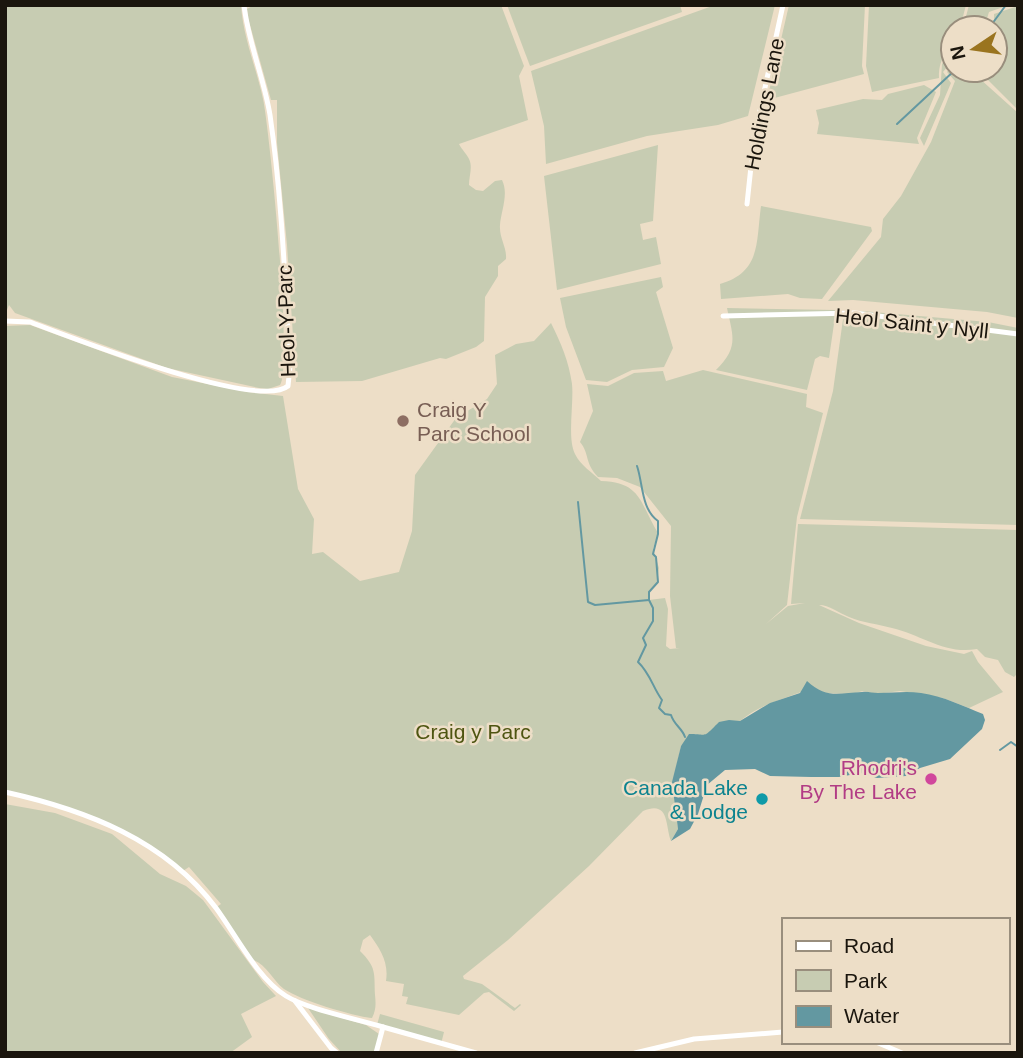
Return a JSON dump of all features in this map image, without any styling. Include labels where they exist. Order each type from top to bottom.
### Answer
[{"type":"street","name":"Heol-Y-Parc","points":[[5,321],[30,323],[179,375],[262,392],[279,391],[289,386],[282,230],[273,135],[264,84],[247,28],[244,5]]},
{"type":"street","name":"Holdings Lane","points":[[747,204],[754,138],[783,5]]},
{"type":"street","name":"Heol Saint y Nyll","points":[[723,316],[855,313],[1018,334]]},
{"type":"street","points":[[5,792],[46,801],[104,822],[164,856],[200,888],[270,982],[295,1001],[337,1053]]},
{"type":"street","points":[[295,1001],[475,1053]]},
{"type":"street","points":[[376,1053],[383,1027]]},
{"type":"street","points":[[635,1053],[694,1039],[782,1032]]},
{"type":"street","points":[[881,1044],[902,1053]]},
{"type":"green space","points":[[5,5],[241,5],[247,40],[263,99],[270,155],[284,337],[280,385],[268,389],[259,388],[167,368],[15,313],[9,305],[5,315]]},
{"type":"green space","points":[[254,5],[501,5],[524,66],[519,76],[528,120],[459,144],[470,162],[469,185],[483,191],[495,181],[502,180],[505,191],[500,230],[506,259],[498,266],[498,276],[485,297],[484,341],[476,347],[446,359],[440,358],[362,381],[296,382],[277,143],[277,100],[271,100],[248,18],[247,9]]},
{"type":"green space","points":[[507,5],[680,5],[682,12],[530,66]]},
{"type":"green space","points":[[715,5],[775,5],[748,116],[718,125],[647,136],[546,164],[544,126],[531,71]]},
{"type":"green space","points":[[789,5],[865,5],[862,66],[864,74],[767,100]]},
{"type":"green space","points":[[869,5],[966,5],[964,14],[939,14],[939,78],[872,92],[866,66]]},
{"type":"green space","points":[[969,5],[1009,5],[988,14],[967,14]]},
{"type":"green space","points":[[1018,6],[1018,110],[992,84],[1009,84],[1009,14],[994,14]]},
{"type":"green space","points":[[941,84],[951,84],[924,146],[920,138],[940,95]]},
{"type":"green space","points":[[954,84],[986,84],[1018,113],[1018,318],[987,312],[853,300],[828,301],[881,237],[883,219],[901,196],[931,142]]},
{"type":"green space","points":[[924,85],[936,92],[917,138],[919,144],[817,134],[819,123],[816,110],[863,99],[882,100],[888,94]]},
{"type":"green space","points":[[658,145],[653,221],[640,224],[643,240],[656,237],[661,264],[557,290],[544,176]]},
{"type":"green space","points":[[761,206],[871,227],[872,231],[822,299],[800,298],[788,294],[721,299],[720,284],[733,279],[750,264],[757,244]]},
{"type":"green space","points":[[661,277],[663,287],[656,292],[673,348],[664,367],[632,370],[607,382],[586,380],[566,327],[560,298]]},
{"type":"green space","points":[[727,308],[836,310],[829,358],[820,356],[815,359],[807,390],[716,370],[731,348]]},
{"type":"green space","points":[[862,311],[988,322],[1018,328],[1018,525],[800,519],[833,391],[844,312]]},
{"type":"green space","name":"Craig y Parc","points":[[551,323],[571,376],[571,439],[577,458],[601,481],[625,485],[632,490],[643,504],[658,533],[653,549],[659,568],[657,583],[649,592],[649,600],[665,598],[668,609],[666,646],[670,649],[680,648],[676,648],[670,596],[671,526],[640,487],[617,478],[598,477],[580,442],[593,411],[587,384],[608,386],[634,373],[663,371],[666,381],[703,370],[807,394],[806,407],[823,413],[797,517],[787,605],[766,624],[788,606],[805,603],[791,604],[798,524],[1018,530],[1018,673],[1014,677],[1005,672],[998,660],[985,657],[977,649],[944,647],[903,631],[854,619],[819,605],[859,623],[926,646],[964,654],[972,651],[1003,692],[969,708],[943,698],[900,691],[876,694],[863,691],[851,694],[823,693],[813,687],[766,705],[740,721],[725,722],[700,737],[695,734],[681,746],[673,782],[678,829],[671,841],[662,812],[658,809],[643,811],[589,866],[508,940],[463,976],[464,979],[482,984],[515,1008],[521,1005],[514,1011],[489,992],[484,993],[459,1015],[406,1004],[408,997],[402,996],[404,984],[386,981],[385,962],[370,935],[363,940],[360,951],[374,971],[376,1004],[372,1018],[326,1007],[284,989],[262,965],[253,960],[215,908],[221,904],[189,867],[183,871],[164,856],[104,822],[5,792],[5,326],[30,325],[172,377],[283,396],[298,489],[314,519],[312,554],[323,552],[360,581],[399,572],[412,531],[415,475],[456,418],[487,399],[497,384],[495,355],[516,344],[534,341]]},
{"type":"green space","points":[[5,804],[55,813],[112,834],[160,874],[186,886],[203,900],[276,996],[241,1014],[252,1037],[230,1053],[5,1053]]},
{"type":"green space","points":[[308,1008],[366,1025],[379,1034],[376,1053],[342,1053]]},
{"type":"green space","points":[[380,1014],[444,1032],[441,1044],[377,1025]]},
{"type":"water","points":[[807,681],[820,690],[833,694],[929,694],[983,714],[985,720],[982,729],[950,759],[920,768],[906,776],[877,778],[861,773],[839,777],[770,776],[755,769],[725,770],[707,785],[690,829],[671,841],[678,829],[672,782],[681,746],[689,734],[705,734],[719,722],[740,721],[770,703],[800,693]]},
{"type":"waterway","points":[[999,14],[1006,5]]},
{"type":"waterway","points":[[897,124],[940,84]]},
{"type":"waterway","points":[[637,466],[645,503],[658,521],[653,554],[656,557],[658,582],[649,592],[653,621],[643,638],[646,645],[638,662],[662,700],[659,708],[665,714],[671,715],[685,737]]},
{"type":"waterway","points":[[578,502],[588,602],[595,605],[649,600]]},
{"type":"waterway","points":[[1000,750],[1011,742],[1018,747]]},
{"type":"place","name":"Craig Y Parc School","points":[[403,421]]},
{"type":"place","name":"Rhodri's By The Lake","points":[[931,779]]},
{"type":"place","name":"Canada Lake & Lodge","points":[[762,799]]}]
